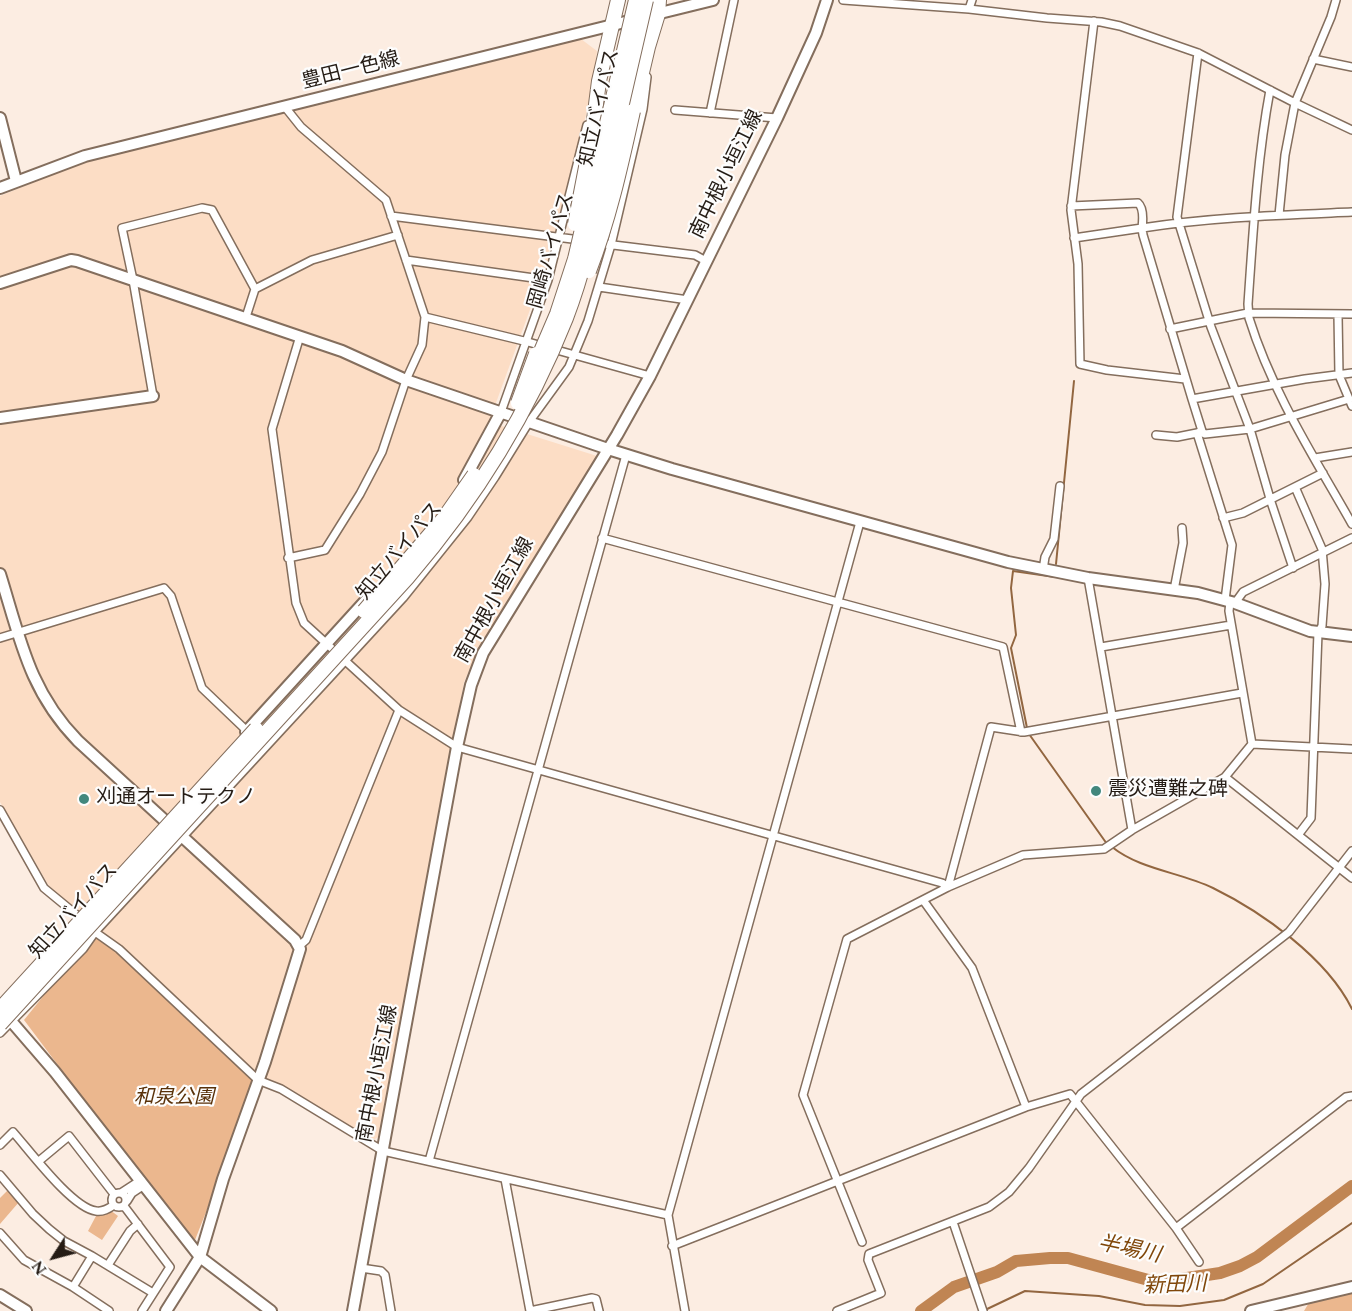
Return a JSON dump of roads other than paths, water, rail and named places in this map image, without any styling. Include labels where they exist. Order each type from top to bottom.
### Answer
[{"type":"highway","points":[[518,403],[550,314],[573,234],[592,136],[599,81],[618,0]]},
{"type":"highway","name":"岡崎バイパス","points":[[518,403],[557,314],[572,267],[636,0]]},
{"type":"highway","name":"知立バイパス","points":[[5,1023],[408,577],[453,523],[512,431],[548,359],[582,270],[646,0]]},
{"type":"highway","points":[[512,431],[530,407],[543,384],[597,250],[616,184],[658,7]]},
{"type":"highway","name":"知立バイパス","points":[[1,1001],[326,654],[424,543],[465,489],[518,403]]},
{"type":"street","name":"豊田一色線","points":[[0,188],[72,160],[612,24],[658,7],[713,0]]},
{"type":"street","points":[[710,113],[734,0]]},
{"type":"street","name":"南中根小垣江線","points":[[353,1311],[465,703],[483,653],[608,450],[650,376],[777,118],[816,33],[827,0]]},
{"type":"street","points":[[843,0],[969,9],[1094,21],[1120,26],[1198,53],[1352,130]]},
{"type":"street","points":[[969,9],[972,0]]},
{"type":"street","points":[[1279,215],[1285,155],[1295,103],[1336,0]]},
{"type":"street","points":[[1094,21],[1071,206],[1077,264],[1080,364],[1185,379]]},
{"type":"street","points":[[0,1033],[5,1023],[82,949],[437,557],[495,477],[529,422],[569,367],[599,287],[611,245],[644,102],[648,47]]},
{"type":"street","points":[[1198,53],[1177,217],[1209,322],[1250,429],[1293,568]]},
{"type":"street","points":[[1313,59],[1352,67]]},
{"type":"street","points":[[1270,90],[1262,143],[1248,313],[1251,326],[1290,418],[1316,458],[1352,524]]},
{"type":"street","points":[[285,107],[301,127],[383,196],[425,317],[422,345],[406,380],[381,452],[360,494],[329,545],[320,552],[288,558]]},
{"type":"street","points":[[1,1001],[378,588],[446,505],[471,469],[501,412],[528,342],[560,237],[588,118],[596,110]]},
{"type":"street","points":[[675,110],[777,118]]},
{"type":"street","points":[[0,118],[16,181]]},
{"type":"street","points":[[1071,206],[1138,203],[1141,208],[1145,245],[1192,399],[1199,433],[1232,545],[1228,610],[1252,744]]},
{"type":"street","points":[[0,418],[153,396],[122,228],[207,208],[214,214],[255,289]]},
{"type":"street","points":[[1074,238],[1178,222],[1352,212]]},
{"type":"street","points":[[391,216],[695,255],[706,261]]},
{"type":"street","points":[[246,317],[255,289],[312,260],[398,234]]},
{"type":"street","points":[[0,283],[74,260],[300,336],[342,351],[406,380],[608,450],[931,542],[1043,570],[1174,590],[1230,602],[1304,630],[1352,636]]},
{"type":"street","points":[[406,260],[548,280]]},
{"type":"street","points":[[599,287],[688,300]]},
{"type":"street","points":[[1170,329],[1248,313],[1352,314]]},
{"type":"street","points":[[1156,435],[1177,437],[1250,429],[1350,402],[1340,375],[1338,315]]},
{"type":"street","points":[[425,317],[528,342],[650,376]]},
{"type":"street","points":[[300,336],[272,429],[296,603],[300,618],[399,710],[457,747],[942,883],[948,887]]},
{"type":"street","points":[[1192,399],[1352,373]]},
{"type":"street","points":[[1316,458],[1352,452]]},
{"type":"street","points":[[429,1161],[626,455]]},
{"type":"street","points":[[1223,518],[1243,513],[1323,473]]},
{"type":"street","points":[[1043,570],[1045,557],[1054,539],[1060,486]]},
{"type":"street","points":[[1295,487],[1322,549],[1325,584],[1322,626],[1318,633],[1311,818],[1298,835]]},
{"type":"street","points":[[685,1311],[668,1215],[860,522]]},
{"type":"street","points":[[1174,590],[1183,543],[1182,528]]},
{"type":"street","points":[[602,538],[1003,647],[1025,731]]},
{"type":"street","points":[[1230,602],[1243,592],[1352,538]]},
{"type":"street","points":[[0,574],[35,682],[56,717],[78,741],[299,946],[301,952],[223,1179],[200,1257],[166,1311]]},
{"type":"street","points":[[1088,578],[1132,830]]},
{"type":"street","points":[[0,638],[164,588],[171,596],[202,688],[247,731]]},
{"type":"street","points":[[1101,647],[1231,625]]},
{"type":"street","points":[[948,887],[991,727],[1025,731],[1242,693]]},
{"type":"street","points":[[299,946],[306,940],[399,710]]},
{"type":"street","points":[[1252,744],[1352,749]]},
{"type":"street","points":[[861,1242],[803,1095],[846,939],[948,887],[1023,855],[1104,849],[1132,830],[1225,777],[1252,744]]},
{"type":"street","points":[[1225,777],[1352,878]]},
{"type":"street","points":[[0,810],[44,888],[78,916]]},
{"type":"street","points":[[837,1311],[881,1293],[868,1256],[989,1207],[1009,1192],[1042,1150],[1076,1099],[1087,1088],[1286,934],[1352,851]]},
{"type":"street","points":[[923,900],[960,949],[977,978],[1026,1107]]},
{"type":"street","points":[[95,932],[119,949],[258,1080],[281,1089],[382,1151],[668,1215]]},
{"type":"street","points":[[0,1014],[5,1023],[56,1072],[200,1257],[271,1311]]},
{"type":"street","points":[[672,1246],[1026,1107],[1070,1094],[1176,1228],[1199,1262]]},
{"type":"street","points":[[1176,1228],[1346,1097],[1352,1096]]},
{"type":"street","points":[[0,1145],[13,1132],[64,1192],[90,1210],[103,1211],[114,1206],[118,1208],[142,1182]]},
{"type":"street","points":[[39,1161],[69,1136],[118,1194],[124,1195],[125,1203],[138,1224],[170,1267],[142,1311]]},
{"type":"street","points":[[0,1175],[33,1214],[64,1241],[153,1293]]},
{"type":"street","points":[[505,1179],[530,1311],[592,1298],[597,1301],[599,1311]]},
{"type":"street","points":[[114,1206],[112,1198],[142,1182]]},
{"type":"street","points":[[952,1222],[983,1311]]},
{"type":"street","points":[[108,1265],[130,1231],[138,1224]]},
{"type":"street","points":[[0,1233],[24,1260],[109,1311]]},
{"type":"street","points":[[72,1287],[92,1256]]},
{"type":"street","points":[[361,1268],[385,1275],[391,1311]]},
{"type":"street","points":[[1251,1311],[1352,1287]]},
{"type":"street","points":[[0,1295],[26,1311]]},
{"type":"waterway","points":[[1056,564],[1074,381]]},
{"type":"waterway","points":[[1027,728],[1011,648],[1016,635],[1011,588],[1013,571],[1055,577]]},
{"type":"waterway","points":[[1029,734],[1107,844]]},
{"type":"waterway","points":[[1112,847],[1135,861],[1213,888],[1272,923],[1327,972],[1352,1009]]},
{"type":"waterway","name":"半場川","points":[[921,1311],[954,1287],[997,1272],[1016,1261],[1068,1258],[1152,1281],[1220,1273],[1257,1257],[1352,1186]]},
{"type":"waterway","name":"新田川","points":[[985,1310],[1025,1291],[1099,1296],[1145,1305],[1180,1306],[1224,1300],[1263,1284],[1352,1223]]},
{"type":"place","name":"震災遭難之碑","points":[[1096,791]]},
{"type":"place","name":"刈通オートテクノ","points":[[84,799]]},
{"type":"park label","name":"和泉公園","points":[[174,1099]]}]
